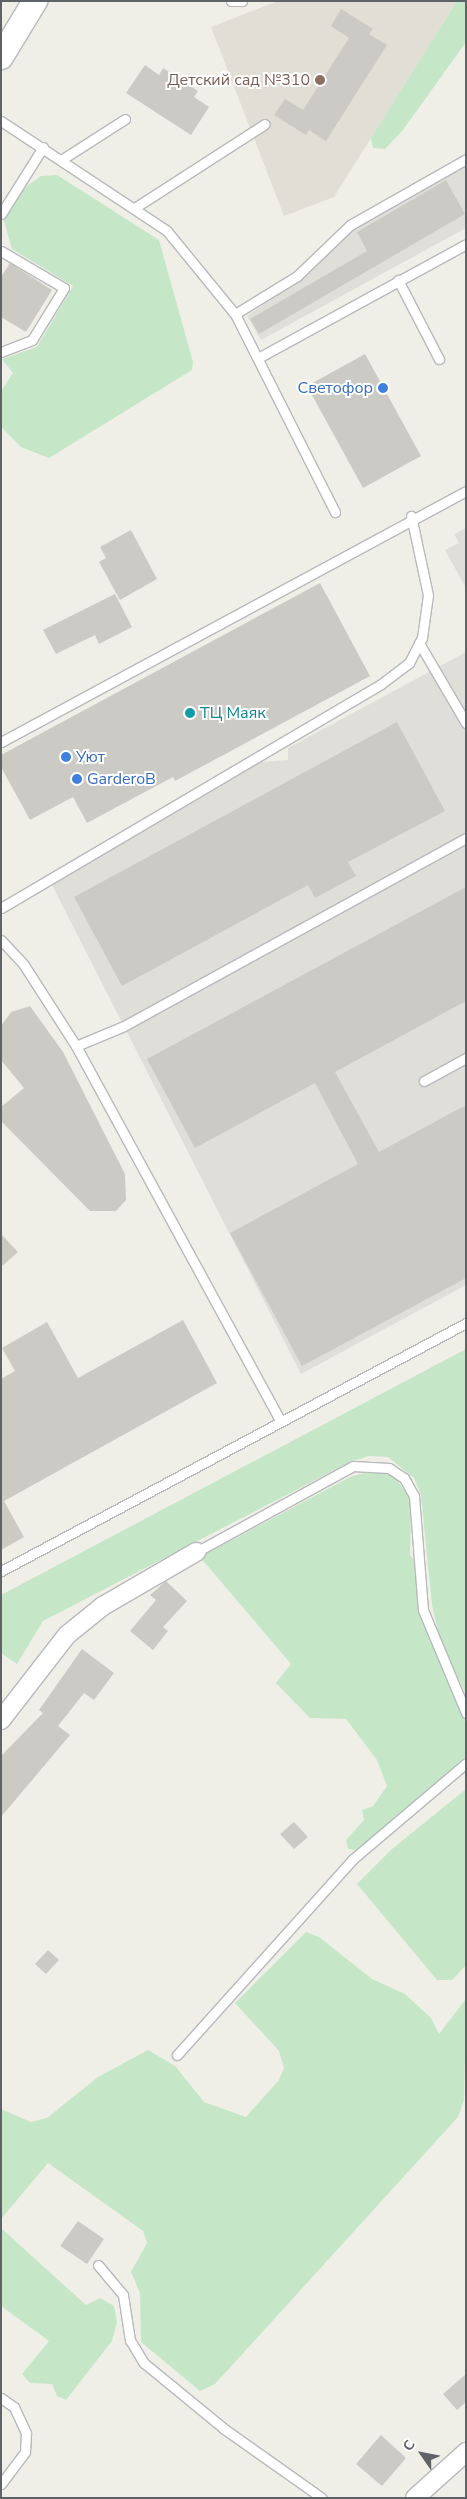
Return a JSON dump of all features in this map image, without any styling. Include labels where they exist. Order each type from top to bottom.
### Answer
[{"type":"main road","points":[[1,57],[35,1]]},
{"type":"street","points":[[1,1720],[67,1635],[103,1606],[196,1552]]},
{"type":"street","points":[[415,2498],[466,2452]]},
{"type":"lane","points":[[231,1],[242,1]]},
{"type":"lane","points":[[61,160],[125,119]]},
{"type":"lane","points":[[1,121],[136,207],[167,231],[234,314],[335,512]]},
{"type":"lane","points":[[136,207],[265,124]]},
{"type":"lane","points":[[1,214],[43,147]]},
{"type":"lane","points":[[234,314],[297,276],[350,226],[466,159]]},
{"type":"lane","points":[[258,358],[466,244]]},
{"type":"lane","points":[[1,251],[64,288],[32,340],[1,352]]},
{"type":"lane","points":[[398,280],[439,359]]},
{"type":"lane","points":[[1,742],[411,516],[466,491]]},
{"type":"lane","points":[[1,908],[381,684],[409,663],[419,643],[428,594],[411,516]]},
{"type":"lane","points":[[419,643],[466,722]]},
{"type":"lane","points":[[76,1046],[124,1026],[466,838]]},
{"type":"lane","points":[[1,940],[24,965],[76,1046],[280,1420]]},
{"type":"lane","points":[[424,1081],[466,1058]]},
{"type":"lane","points":[[1,1571],[280,1420],[466,1323]]},
{"type":"lane","points":[[196,1552],[352,1466],[389,1468],[404,1478],[414,1496],[423,1610],[466,1713]]},
{"type":"lane","points":[[177,2055],[353,1859],[466,1763]]},
{"type":"lane","points":[[98,2264],[123,2295],[130,2340],[144,2363],[223,2428],[322,2498]]},
{"type":"lane","points":[[1,2398],[14,2407],[26,2433],[25,2452],[1,2484]]},
{"type":"shaded area","name":"Детский сад №310","points":[[278,1],[457,1],[334,197],[284,216],[211,27]]},
{"type":"shaded area","points":[[466,164],[466,228],[261,340],[247,316],[303,277],[351,230]]},
{"type":"shaded area","points":[[466,528],[466,588],[445,550],[459,543],[454,534]]},
{"type":"shaded area","points":[[466,652],[466,1285],[301,1374],[52,885],[261,762],[288,760],[288,748]]},
{"type":"green space","points":[[457,1],[466,1],[466,42],[403,130],[385,149],[373,148],[371,138]]},
{"type":"green space","points":[[57,175],[159,240],[193,362],[192,370],[49,458],[21,447],[1,427],[1,391],[13,373],[2,359],[37,347],[73,286],[12,249],[4,221],[24,188],[41,176]]},
{"type":"green space","points":[[466,1349],[466,1694],[441,1643],[432,1605],[421,1495],[414,1478],[388,1457],[369,1456],[350,1462],[43,1621],[17,1664],[1,1653],[1,1595]]},
{"type":"green space","points":[[378,1470],[392,1473],[411,1500],[410,1555],[418,1564],[419,1610],[466,1724],[466,1756],[397,1818],[356,1850],[348,1849],[346,1840],[364,1820],[362,1810],[373,1806],[387,1786],[377,1760],[346,1719],[310,1718],[276,1683],[291,1664],[200,1557],[352,1476]]},
{"type":"green space","points":[[466,1789],[466,1965],[452,1980],[437,1980],[357,1884],[392,1849]]},
{"type":"green space","points":[[306,1932],[319,1937],[372,1979],[405,1994],[431,2018],[439,2034],[466,1999],[464,2100],[458,2117],[215,2384],[200,2391],[141,2342],[140,2293],[131,2272],[147,2243],[143,2231],[48,2163],[1,2219],[1,2109],[31,2122],[47,2118],[98,2077],[148,2050],[175,2066],[204,2102],[246,2117],[279,2080],[284,2068],[279,2051],[235,2003]]},
{"type":"green space","points":[[1,2228],[86,2305],[100,2298],[114,2306],[117,2322],[112,2341],[66,2400],[57,2396],[52,2384],[30,2383],[22,2374],[49,2341],[1,2306]]},
{"type":"building","points":[[341,9],[373,29],[369,34],[387,45],[326,141],[309,130],[306,135],[274,115],[285,99],[303,110],[349,38],[331,26]]},
{"type":"building","points":[[145,65],[159,75],[163,68],[198,91],[194,97],[209,107],[191,135],[126,93]]},
{"type":"building","points":[[446,180],[465,214],[259,334],[250,319],[367,251],[357,232]]},
{"type":"building","points":[[10,263],[52,290],[26,332],[1,317],[1,277]]},
{"type":"building","points":[[365,354],[421,456],[363,488],[307,386]]},
{"type":"building","points":[[131,530],[157,579],[120,600],[99,562],[106,558],[100,547]]},
{"type":"building","name":"ТЦ Маяк","points":[[320,583],[370,676],[175,781],[173,777],[87,823],[73,797],[30,820],[1,767],[1,755]]},
{"type":"building","points":[[115,594],[132,627],[99,644],[95,635],[56,654],[43,630]]},
{"type":"building","points":[[397,722],[445,811],[348,862],[356,876],[315,898],[308,885],[122,986],[74,897]]},
{"type":"building","points":[[466,887],[466,1001],[335,1072],[379,1152],[466,1105],[466,1278],[302,1366],[230,1233],[358,1164],[315,1083],[195,1148],[147,1059]]},
{"type":"building","points":[[30,1006],[63,1052],[125,1174],[126,1200],[116,1211],[90,1211],[1,1121],[1,1107],[24,1088],[1,1060],[1,1026],[11,1012]]},
{"type":"building","points":[[1,1234],[18,1252],[1,1267]]},
{"type":"building","points":[[183,1320],[217,1383],[4,1501],[24,1537],[1,1550],[1,1379],[15,1371],[2,1348],[47,1322],[78,1378]]},
{"type":"building","points":[[166,1581],[187,1601],[163,1627],[168,1631],[153,1650],[130,1631],[156,1600],[150,1595]]},
{"type":"building","points":[[82,1649],[114,1673],[94,1700],[84,1693],[58,1726],[70,1735],[1,1817],[1,1756],[43,1713],[39,1710]]},
{"type":"building","points":[[294,1822],[308,1837],[294,1849],[280,1834]]},
{"type":"building","points":[[48,1950],[59,1960],[46,1974],[35,1964]]},
{"type":"building","points":[[78,2221],[104,2239],[87,2264],[60,2246]]},
{"type":"building","points":[[466,2374],[466,2402],[457,2410],[443,2394]]},
{"type":"building","points":[[381,2435],[406,2458],[382,2486],[356,2464]]},
{"type":"place","name":"Детский сад №310","points":[[320,80]]},
{"type":"place","name":"Светофор","points":[[383,388]]},
{"type":"place","name":"ТЦ Маяк","points":[[190,713]]},
{"type":"place","name":"Уют","points":[[66,757]]},
{"type":"place","name":"GarderoB","points":[[77,779]]}]
